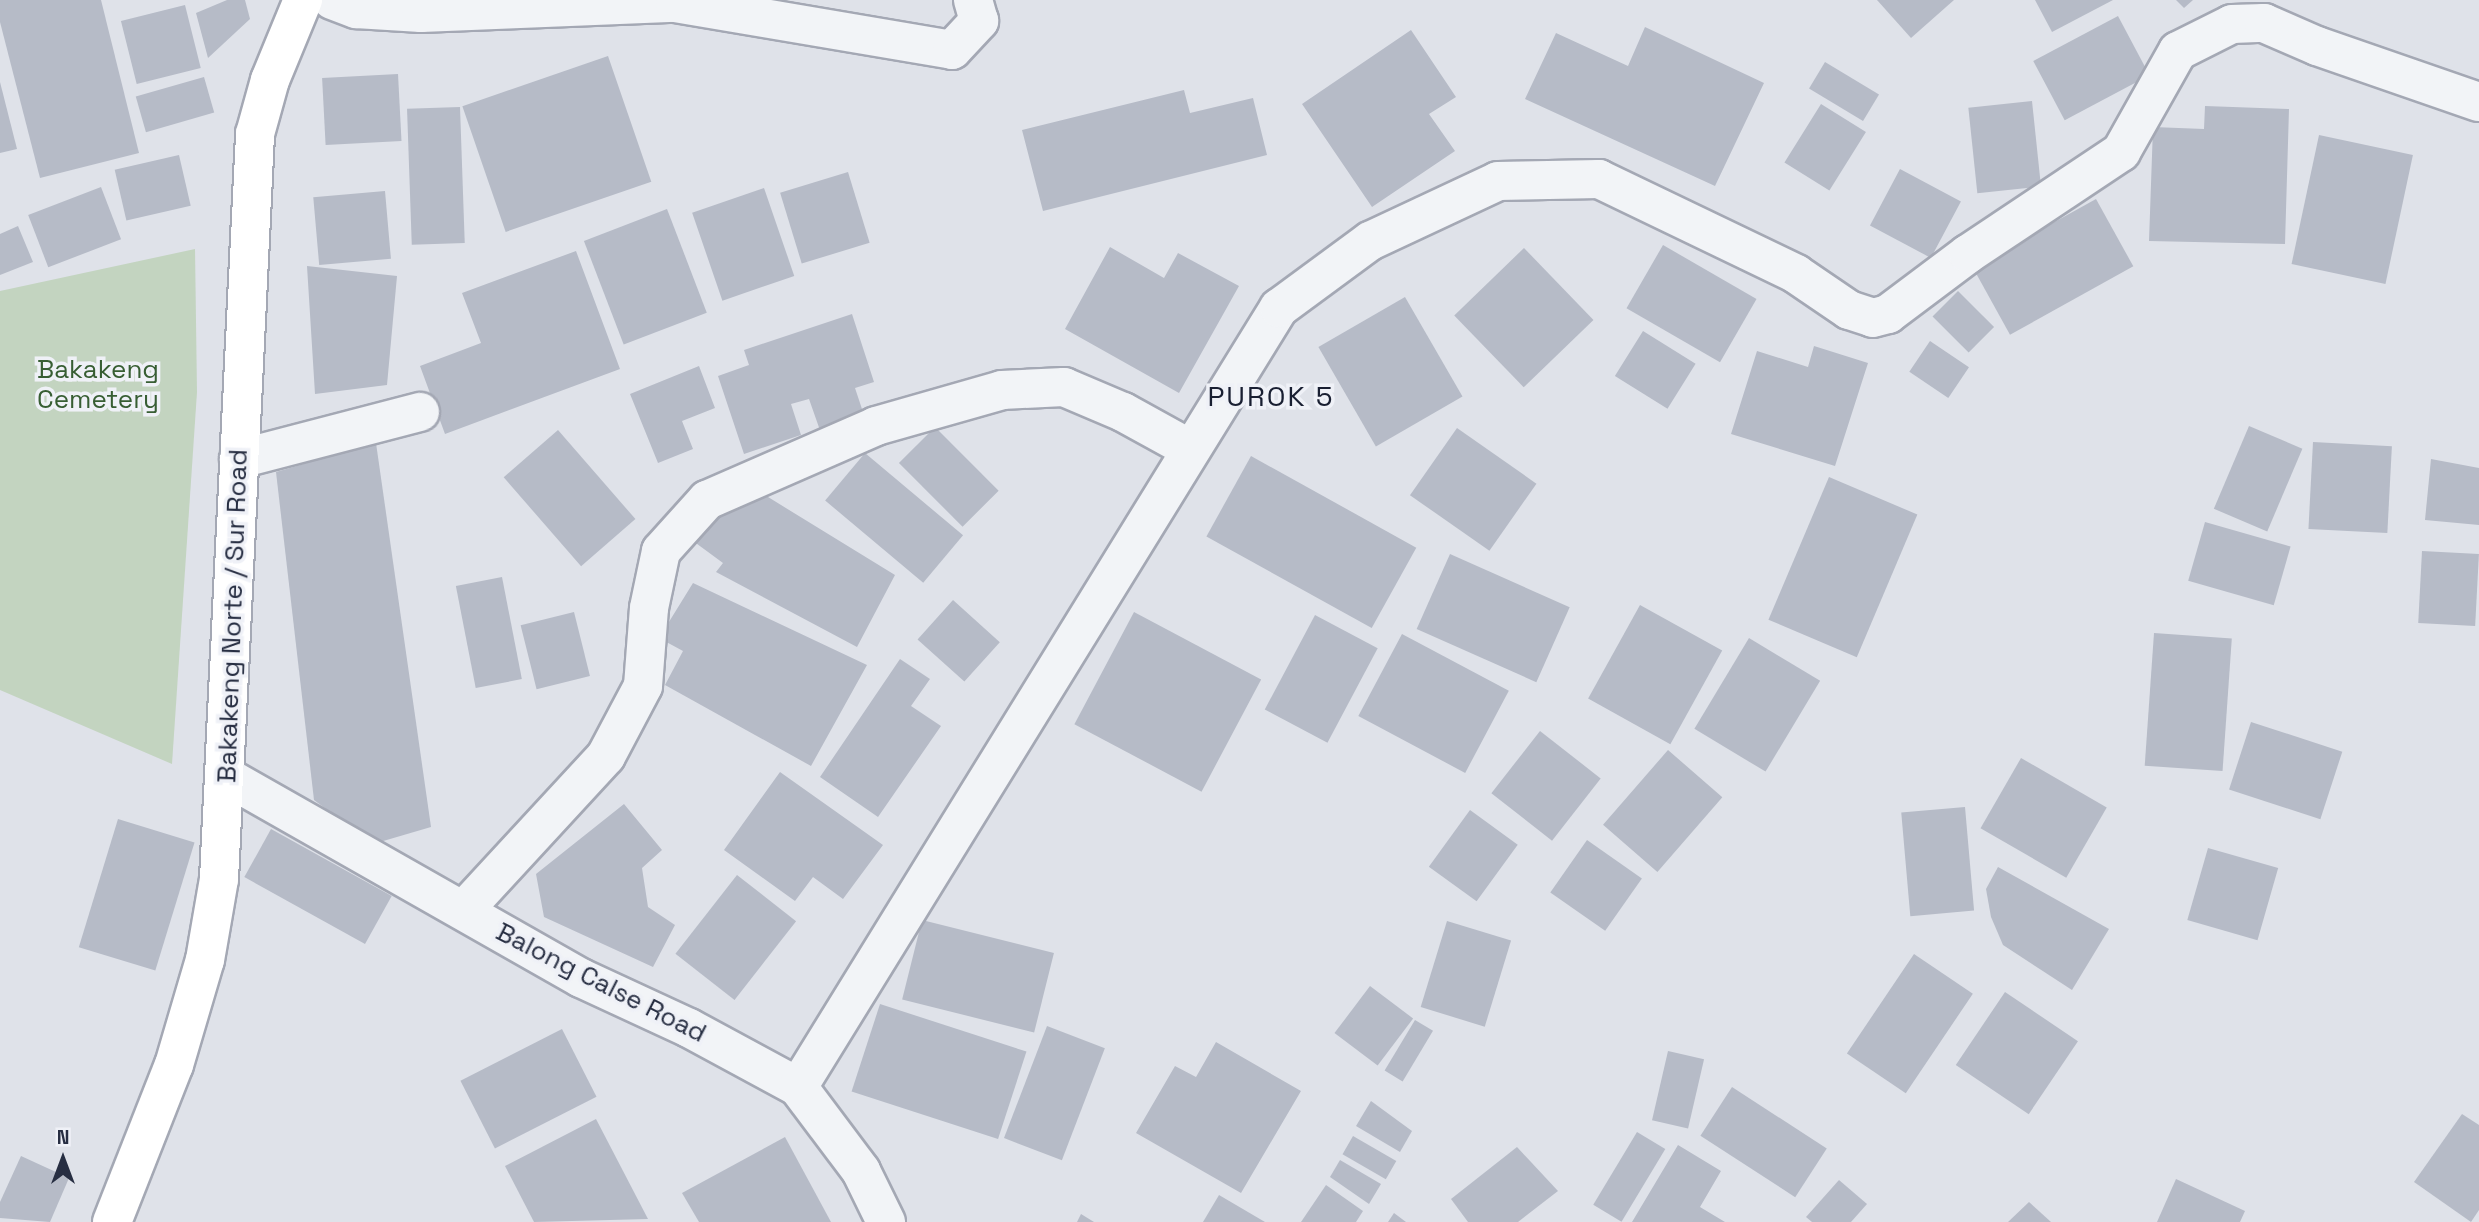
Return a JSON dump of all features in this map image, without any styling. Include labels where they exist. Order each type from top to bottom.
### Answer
[{"type":"main road","name":"Bakakeng Norte / Sur Road","points":[[112,1222],[174,1065],[205,960],[219,879],[228,776],[239,459],[255,134],[270,80],[303,0]]},
{"type":"street","points":[[332,0],[356,9],[421,13],[675,3],[953,50],[979,21],[974,0]]},
{"type":"street","points":[[798,1087],[1279,308],[1370,241],[1498,181],[1599,179],[1796,274],[1849,310],[1873,318],[1888,314],[1968,254],[2121,152],[2178,51],[2232,24],[2264,23],[2317,46],[2479,102]]},
{"type":"street","points":[[464,910],[606,756],[643,686],[649,608],[661,551],[707,500],[876,426],[1002,390],[1064,387],[1124,412],[1190,449]]},
{"type":"street","points":[[239,459],[419,412]]},
{"type":"street","name":"Balong Calse Road","points":[[228,776],[581,978],[689,1028],[798,1087],[861,1171],[886,1222]]},
{"type":"green space","name":"Bakakeng Cemetery","points":[[195,249],[197,392],[172,764],[0,690],[0,291]]},
{"type":"building","points":[[0,0],[101,0],[139,153],[40,178],[0,22]]},
{"type":"building","points":[[227,0],[245,0],[250,19],[208,58],[196,13]]},
{"type":"building","points":[[1877,0],[1954,0],[1911,38]]},
{"type":"building","points":[[2035,0],[2113,0],[2052,32]]},
{"type":"building","points":[[2176,0],[2193,0],[2184,8]]},
{"type":"building","points":[[185,5],[201,68],[137,84],[121,21]]},
{"type":"building","points":[[2118,16],[2149,75],[2065,120],[2033,61]]},
{"type":"building","points":[[1645,27],[1764,83],[1715,186],[1525,99],[1556,33],[1628,66]]},
{"type":"building","points":[[1411,30],[1456,97],[1429,114],[1455,151],[1372,207],[1302,104]]},
{"type":"building","points":[[608,56],[651,182],[506,232],[462,106]]},
{"type":"building","points":[[1825,62],[1879,94],[1863,121],[1809,89]]},
{"type":"building","points":[[398,74],[402,141],[326,145],[322,78]]},
{"type":"building","points":[[204,77],[214,113],[146,132],[136,97]]},
{"type":"building","points":[[0,82],[17,149],[0,153]]},
{"type":"building","points":[[1184,90],[1190,113],[1253,98],[1267,155],[1043,211],[1022,130]]},
{"type":"building","points":[[2032,101],[2041,187],[1977,193],[1968,108]]},
{"type":"building","points":[[1821,104],[1866,132],[1829,191],[1784,163]]},
{"type":"building","points":[[2205,106],[2289,109],[2285,244],[2149,241],[2153,127],[2204,129]]},
{"type":"building","points":[[460,107],[465,243],[412,245],[407,109]]},
{"type":"building","points":[[2319,135],[2413,155],[2385,284],[2292,264]]},
{"type":"building","points":[[179,155],[191,206],[126,221],[115,170]]},
{"type":"building","points":[[1900,169],[1961,201],[1931,258],[1870,226]]},
{"type":"building","points":[[848,172],[870,243],[802,264],[780,193]]},
{"type":"building","points":[[101,187],[121,239],[48,267],[28,215]]},
{"type":"building","points":[[764,188],[794,276],[722,301],[692,213]]},
{"type":"building","points":[[385,191],[391,259],[319,265],[313,197]]},
{"type":"building","points":[[2096,199],[2133,266],[2010,335],[1973,267]]},
{"type":"building","points":[[667,209],[707,313],[624,345],[584,241]]},
{"type":"building","points":[[18,226],[33,262],[0,275],[0,234]]},
{"type":"building","points":[[1663,245],[1757,299],[1720,362],[1626,308]]},
{"type":"building","points":[[1110,247],[1164,278],[1178,253],[1239,286],[1179,393],[1065,329]]},
{"type":"building","points":[[1524,248],[1593,320],[1524,387],[1454,315]]},
{"type":"building","points":[[576,251],[620,369],[445,434],[420,366],[481,343],[462,293]]},
{"type":"building","points":[[307,266],[397,276],[387,385],[315,394]]},
{"type":"building","points":[[1958,291],[1994,327],[1969,353],[1933,316]]},
{"type":"building","points":[[1405,297],[1462,397],[1376,447],[1318,347]]},
{"type":"building","points":[[852,314],[874,382],[855,388],[866,421],[822,436],[809,399],[791,404],[801,435],[744,454],[718,376],[749,365],[744,350]]},
{"type":"building","points":[[1643,331],[1696,364],[1667,409],[1615,376]]},
{"type":"building","points":[[1930,341],[1969,367],[1948,398],[1909,372]]},
{"type":"building","points":[[1814,346],[1868,363],[1835,466],[1731,434],[1757,351],[1808,367]]},
{"type":"building","points":[[699,366],[715,408],[682,421],[693,449],[658,463],[630,394]]},
{"type":"building","points":[[2249,426],[2302,449],[2267,532],[2214,509]]},
{"type":"building","points":[[935,427],[999,491],[963,527],[899,463]]},
{"type":"building","points":[[1457,428],[1536,484],[1489,551],[1410,495]]},
{"type":"building","points":[[558,430],[635,519],[581,566],[504,477]]},
{"type":"building","points":[[2313,442],[2392,446],[2387,533],[2308,529]]},
{"type":"building","points":[[376,443],[431,827],[373,844],[314,800],[276,472]]},
{"type":"building","points":[[865,453],[963,535],[923,583],[825,500]]},
{"type":"building","points":[[1251,456],[1416,548],[1372,628],[1206,536]]},
{"type":"building","points":[[2431,459],[2479,468],[2479,525],[2425,520]]},
{"type":"building","points":[[1829,477],[1917,515],[1857,657],[1768,620]]},
{"type":"building","points":[[750,486],[895,575],[857,647],[716,572],[723,563],[689,538]]},
{"type":"building","points":[[2205,522],[2291,547],[2274,605],[2188,581]]},
{"type":"building","points":[[2422,551],[2479,554],[2475,626],[2418,623]]},
{"type":"building","points":[[1450,554],[1570,607],[1536,682],[1417,629]]},
{"type":"building","points":[[502,577],[522,679],[476,688],[456,586]]},
{"type":"building","points":[[693,583],[867,665],[811,766],[665,685],[683,651],[659,638]]},
{"type":"building","points":[[953,600],[1000,642],[964,682],[918,639]]},
{"type":"building","points":[[1640,605],[1722,651],[1670,744],[1588,699]]},
{"type":"building","points":[[574,612],[590,676],[537,689],[521,625]]},
{"type":"building","points":[[1134,612],[1261,680],[1202,792],[1074,724]]},
{"type":"building","points":[[1315,615],[1378,648],[1327,743],[1265,709]]},
{"type":"building","points":[[2154,633],[2232,638],[2223,771],[2145,766]]},
{"type":"building","points":[[1402,634],[1509,691],[1465,773],[1358,716]]},
{"type":"building","points":[[1749,638],[1820,681],[1766,772],[1694,729]]},
{"type":"building","points":[[900,659],[930,679],[911,706],[941,726],[878,817],[820,777]]},
{"type":"building","points":[[2251,722],[2342,752],[2320,819],[2229,790]]},
{"type":"building","points":[[1540,731],[1601,778],[1552,841],[1491,793]]},
{"type":"building","points":[[1668,750],[1722,797],[1657,872],[1603,825]]},
{"type":"building","points":[[2021,758],[2107,808],[2066,878],[1980,828]]},
{"type":"building","points":[[780,772],[883,845],[843,899],[813,877],[795,901],[724,850]]},
{"type":"building","points":[[624,804],[662,850],[642,868],[648,907],[675,925],[653,967],[544,917],[536,874]]},
{"type":"building","points":[[1965,807],[1974,911],[1910,916],[1901,813]]},
{"type":"building","points":[[1470,810],[1518,845],[1477,901],[1429,867]]},
{"type":"building","points":[[118,819],[195,842],[155,971],[79,947]]},
{"type":"building","points":[[271,829],[392,896],[365,944],[244,877]]},
{"type":"building","points":[[1587,840],[1642,878],[1605,931],[1550,892]]},
{"type":"building","points":[[2208,848],[2278,868],[2257,940],[2187,920]]},
{"type":"building","points":[[1998,867],[2109,929],[2072,990],[2003,945],[1991,917],[1986,889]]},
{"type":"building","points":[[737,875],[796,921],[735,1000],[675,954]]},
{"type":"building","points":[[922,920],[1054,953],[1034,1032],[902,1000]]},
{"type":"building","points":[[1447,921],[1511,941],[1485,1027],[1421,1007]]},
{"type":"building","points":[[1914,954],[1973,994],[1906,1093],[1847,1053]]},
{"type":"building","points":[[1370,986],[1413,1018],[1378,1066],[1334,1033]]},
{"type":"building","points":[[2005,992],[2078,1041],[2029,1114],[1956,1065]]},
{"type":"building","points":[[880,1004],[1026,1052],[998,1139],[852,1091]]},
{"type":"building","points":[[1415,1020],[1433,1031],[1403,1081],[1385,1071]]},
{"type":"building","points":[[1047,1026],[1105,1048],[1062,1160],[1004,1138]]},
{"type":"building","points":[[562,1029],[597,1097],[495,1148],[460,1081]]},
{"type":"building","points":[[1216,1042],[1301,1091],[1241,1193],[1136,1133],[1175,1066],[1196,1077]]},
{"type":"building","points":[[1668,1051],[1704,1059],[1688,1129],[1652,1120]]},
{"type":"building","points":[[1732,1087],[1827,1149],[1795,1197],[1700,1136]]},
{"type":"building","points":[[1371,1101],[1412,1131],[1400,1152],[1356,1126]]},
{"type":"building","points":[[2462,1114],[2479,1125],[2479,1210],[2471,1222],[2414,1182]]},
{"type":"building","points":[[596,1119],[648,1219],[534,1222],[505,1166]]},
{"type":"building","points":[[1637,1132],[1665,1149],[1622,1222],[1593,1205]]},
{"type":"building","points":[[1353,1136],[1396,1161],[1386,1179],[1342,1154]]},
{"type":"building","points":[[785,1137],[831,1222],[699,1222],[682,1193]]},
{"type":"building","points":[[1678,1145],[1721,1171],[1700,1207],[1725,1222],[1632,1222]]},
{"type":"building","points":[[1517,1147],[1558,1191],[1518,1222],[1468,1222],[1451,1199]]},
{"type":"building","points":[[21,1156],[69,1178],[50,1222],[0,1218],[0,1202]]},
{"type":"building","points":[[1340,1160],[1381,1184],[1369,1204],[1330,1177]]},
{"type":"building","points":[[2176,1179],[2245,1211],[2240,1222],[2157,1222]]},
{"type":"building","points":[[1839,1180],[1867,1204],[1851,1222],[1812,1222],[1806,1217]]},
{"type":"building","points":[[1326,1185],[1363,1211],[1356,1222],[1301,1222]]},
{"type":"building","points":[[1219,1195],[1265,1222],[1203,1222]]},
{"type":"building","points":[[2029,1202],[2051,1222],[2008,1222]]},
{"type":"building","points":[[1394,1213],[1406,1222],[1388,1222]]},
{"type":"building","points":[[1081,1214],[1094,1222],[1077,1222]]},
{"type":"district","name":"PUROK 5","points":[[1271,396]]}]
